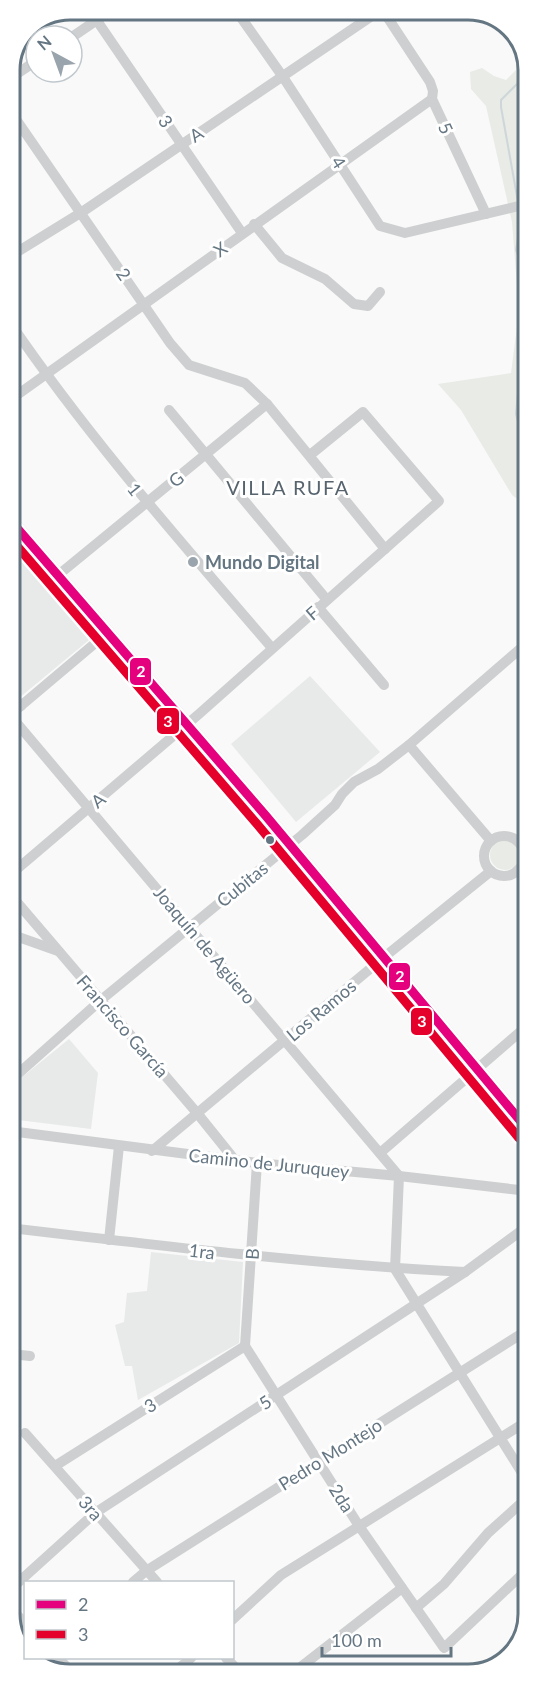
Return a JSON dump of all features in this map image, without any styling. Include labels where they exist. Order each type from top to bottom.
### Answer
[{"type":"main road","points":[[20,532],[290,845],[518,1118]]},
{"type":"street","points":[[84,28],[96,20]]},
{"type":"street","name":"3","points":[[96,20],[242,233]]},
{"type":"street","name":"4","points":[[243,20],[380,226],[405,233],[486,214]]},
{"type":"street","name":"A","points":[[20,250],[81,212],[366,20]]},
{"type":"street","name":"5","points":[[389,20],[430,82],[433,91],[432,99],[486,214]]},
{"type":"street","name":"X","points":[[20,392],[432,99]]},
{"type":"street","name":"2","points":[[20,125],[170,343],[189,365],[245,383],[267,404]]},
{"type":"street","points":[[486,214],[518,206]]},
{"type":"street","points":[[254,224],[282,258],[325,279],[354,304],[368,306],[380,292]]},
{"type":"street","name":"1","points":[[20,337],[45,374],[147,503],[272,648]]},
{"type":"street","points":[[267,404],[385,549]]},
{"type":"street","name":"G","points":[[57,576],[267,404]]},
{"type":"street","points":[[169,410],[327,600]]},
{"type":"street","name":"F","points":[[186,725],[439,501],[363,412],[310,455]]},
{"type":"street","points":[[318,607],[384,685]]},
{"type":"street","points":[[21,706],[106,634]]},
{"type":"street","name":"Cubitas","points":[[20,1072],[102,1000],[290,845],[335,805],[354,782],[378,769],[409,745],[518,651]]},
{"type":"street","name":"A","points":[[20,866],[186,725]]},
{"type":"street","name":"Joaquín de Agüero","points":[[20,727],[399,1176]]},
{"type":"street","points":[[409,745],[491,841]]},
{"type":"street","points":[[518,840],[503,836],[491,841],[484,853],[487,866],[491,871],[502,876],[518,870]]},
{"type":"street","name":"Los Ramos","points":[[152,1151],[491,871]]},
{"type":"street","name":"Francisco García","points":[[20,906],[102,1000],[234,1159]]},
{"type":"street","points":[[20,938],[59,952]]},
{"type":"street","points":[[380,1153],[518,1035]]},
{"type":"street","name":"Camino de Juruquey","points":[[20,1132],[152,1151],[518,1190]]},
{"type":"street","points":[[109,1240],[119,1146]]},
{"type":"street","name":"B","points":[[245,1346],[257,1163]]},
{"type":"street","points":[[399,1176],[395,1269],[518,1467]]},
{"type":"street","name":"1ra","points":[[20,1229],[252,1256],[395,1269],[465,1272]]},
{"type":"street","name":"5","points":[[20,1581],[95,1513],[465,1272],[518,1232]]},
{"type":"street","name":"Pedro Montejo","points":[[135,1581],[146,1571],[518,1336]]},
{"type":"street","name":"3","points":[[55,1466],[245,1346]]},
{"type":"street","name":"2da","points":[[245,1346],[360,1526],[444,1648],[518,1578]]},
{"type":"street","points":[[20,1355],[30,1356]]},
{"type":"street","points":[[234,1618],[281,1575],[518,1427]]},
{"type":"street","name":"3ra","points":[[25,1433],[156,1581]]},
{"type":"street","points":[[416,1608],[444,1584],[488,1533],[518,1506]]},
{"type":"street","points":[[306,1664],[402,1588]]},
{"type":"shaded area","points":[[482,68],[506,80],[518,68],[518,298],[512,222],[486,106],[471,89],[470,72]]},
{"type":"shaded area","points":[[518,319],[518,500],[512,495],[461,410],[438,384],[511,373]]},
{"type":"shaded area","points":[[20,558],[89,640],[20,697]]},
{"type":"shaded area","points":[[310,676],[380,752],[296,822],[231,744]]},
{"type":"shaded area","points":[[505,840],[516,844],[518,863],[516,866],[505,870],[494,866],[490,855],[494,844]]},
{"type":"shaded area","points":[[69,1039],[98,1073],[91,1129],[20,1120],[20,1079]]},
{"type":"shaded area","points":[[151,1252],[243,1262],[239,1343],[138,1400],[132,1366],[125,1366],[115,1325],[124,1322],[127,1293],[147,1291]]},
{"type":"waterway","points":[[518,83],[501,100],[501,107],[518,202]]},
{"type":"waterway","points":[[518,238],[516,250],[518,255]]},
{"type":"waterway","points":[[518,393],[516,414],[518,421]]},
{"type":"transit line","name":"2","points":[[20,532],[266,816],[518,1118]]},
{"type":"transit line","name":"3","points":[[20,550],[257,824],[518,1137]]},
{"type":"place","name":"Mundo Digital","points":[[193,562]]},
{"type":"district","name":"VILLA RUFA","points":[[288,487]]}]
